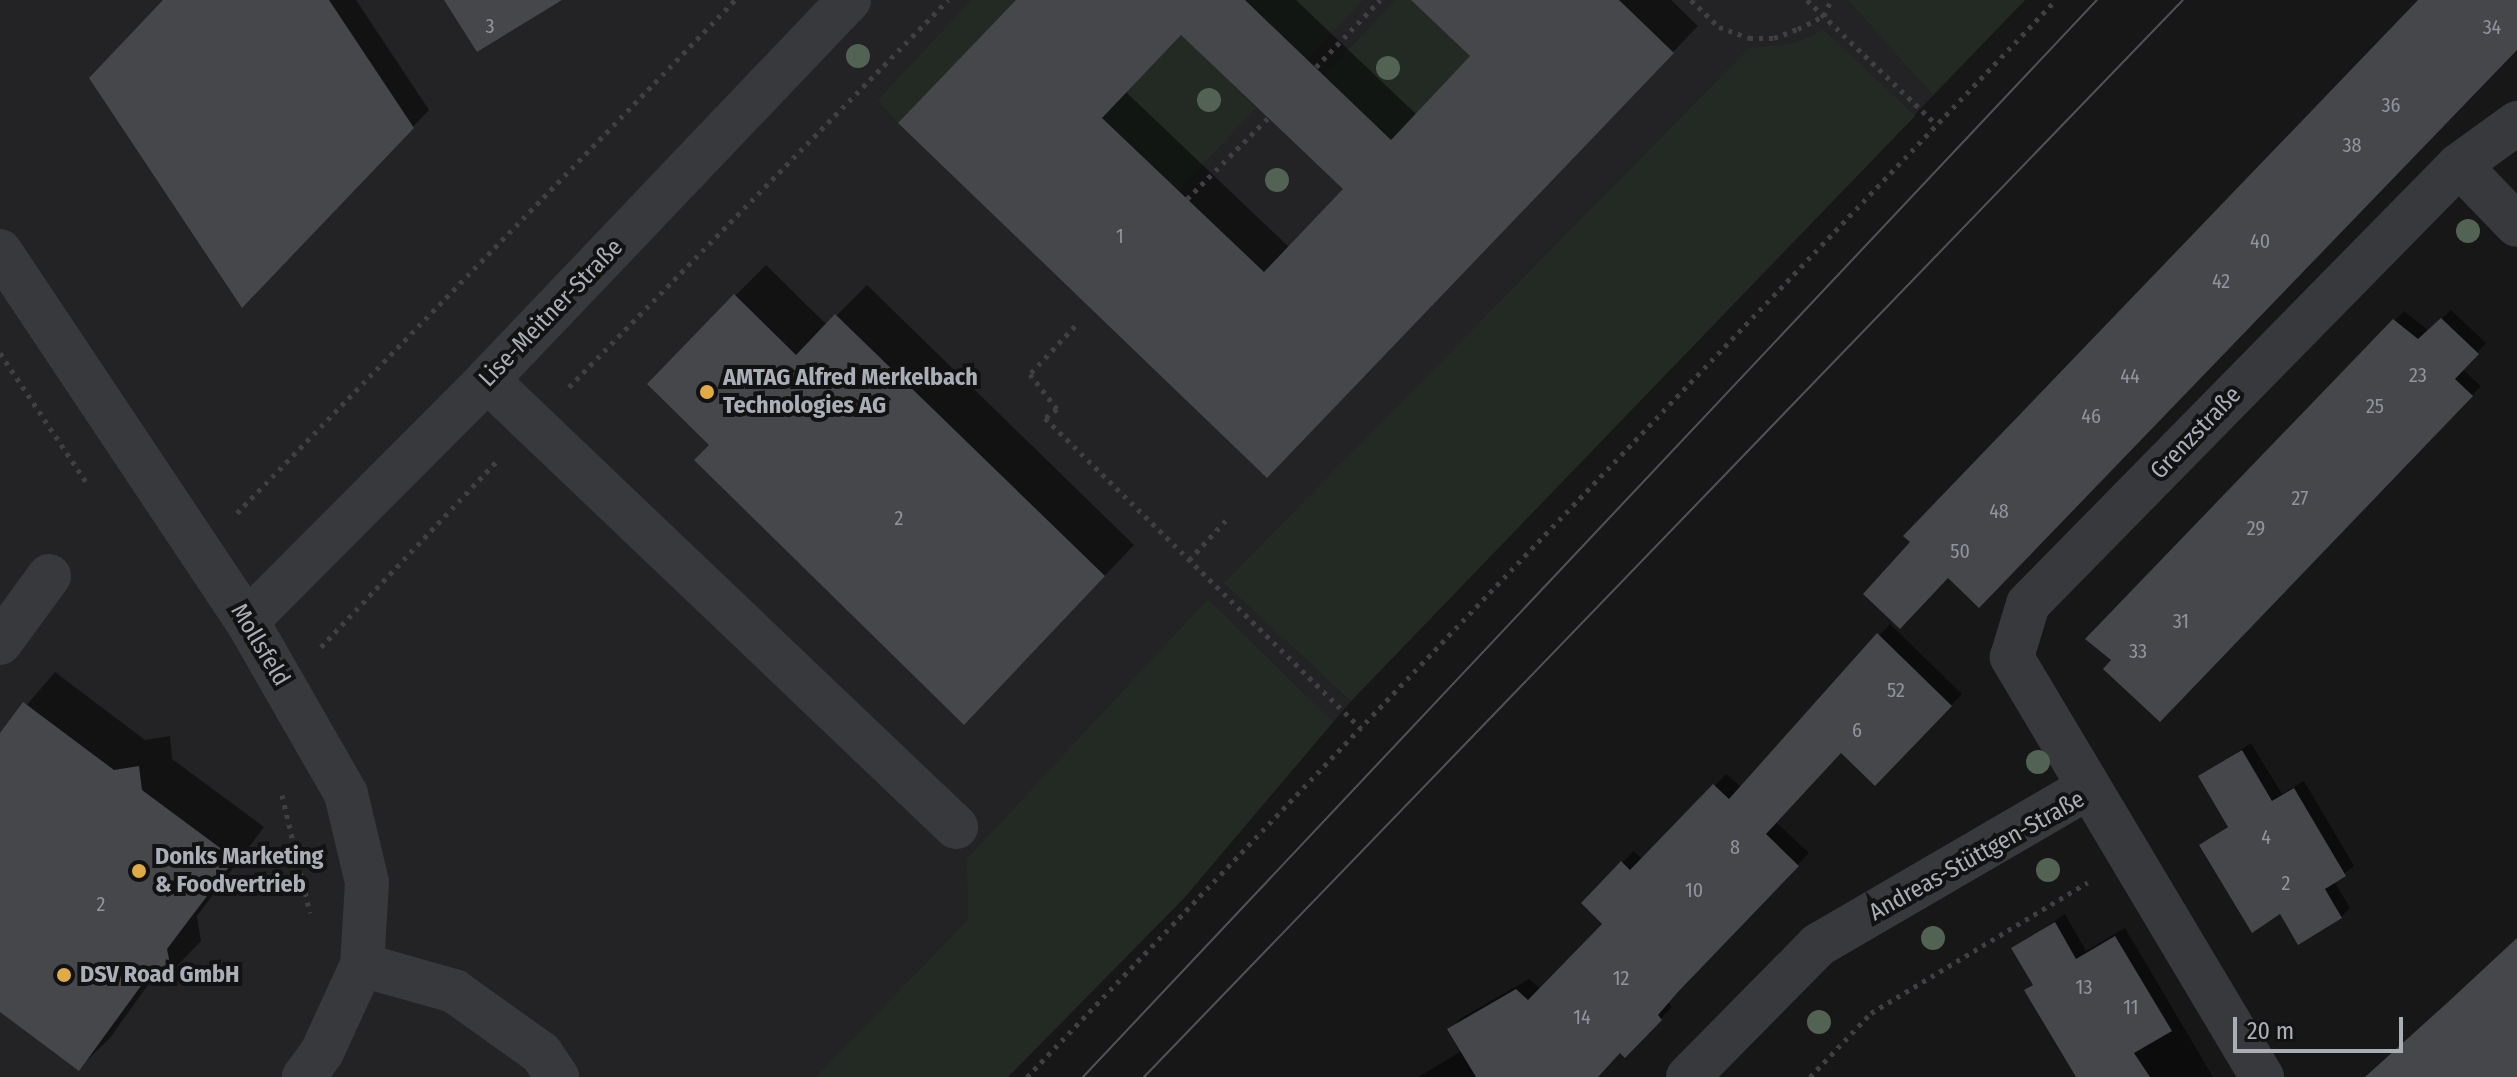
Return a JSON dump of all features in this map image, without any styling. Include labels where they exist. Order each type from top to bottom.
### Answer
[{"type":"street","name":"Lise-Meitner-Straße","points":[[247,621],[487,380],[849,0]]},
{"type":"street","name":"Grenzstraße","points":[[2088,788],[2012,657],[2028,604],[2459,165],[2517,123]]},
{"type":"street","points":[[2459,165],[2517,225]]},
{"type":"street","name":"Mollsfeld","points":[[0,253],[247,621],[346,794],[367,882],[358,973],[322,1052],[304,1077]]},
{"type":"street","points":[[487,380],[956,827]]},
{"type":"street","points":[[0,643],[49,576]]},
{"type":"street","name":"Andreas-Stüttgen-Straße","points":[[1688,1077],[1818,945],[2088,788],[2262,1077]]},
{"type":"street","points":[[358,973],[454,991],[500,1042],[541,1053],[557,1077]]},
{"type":"path","points":[[200,551],[735,0]]},
{"type":"path","points":[[750,202],[948,0]]},
{"type":"path","points":[[1316,67],[1380,0]]},
{"type":"path","points":[[1691,0],[1719,27],[1749,38],[1774,38],[1824,16],[1831,0]]},
{"type":"path","points":[[1807,0],[1935,123]]},
{"type":"path","points":[[1027,1077],[1935,123],[2056,0]]},
{"type":"path","points":[[1187,199],[1268,118]]},
{"type":"path","points":[[1075,326],[1030,374],[1057,409],[1045,418],[1361,729]]},
{"type":"path","points":[[0,353],[96,495]]},
{"type":"path","points":[[1189,560],[1229,517]]},
{"type":"path","points":[[279,787],[318,943],[358,973]]},
{"type":"path","points":[[1810,1077],[1871,1013],[2130,856]]},
{"type":"shaded area","points":[[0,0],[2025,0],[1351,701],[1184,898],[1008,1077],[0,1077]]},
{"type":"shaded area","points":[[971,0],[1017,0],[898,123],[878,100]]},
{"type":"shaded area","points":[[1245,0],[1363,0],[1307,59]]},
{"type":"shaded area","points":[[1395,0],[1411,0],[1470,56],[1391,140],[1324,76]]},
{"type":"shaded area","points":[[1848,0],[2025,0],[1933,95]]},
{"type":"shaded area","points":[[1824,30],[1915,116],[1351,701],[1224,583],[1749,48],[1791,44]]},
{"type":"shaded area","points":[[1181,35],[1257,108],[1177,191],[1101,118]]},
{"type":"shaded area","points":[[1208,599],[1333,722],[1184,898],[1008,1077],[816,1077],[968,920],[967,859]]},
{"type":"building","points":[[163,0],[329,0],[414,128],[242,308],[89,78]]},
{"type":"building","points":[[444,0],[562,0],[477,52]]},
{"type":"building","points":[[1016,0],[1245,0],[1391,140],[1470,56],[1411,0],[1619,0],[1674,53],[1267,478],[898,123]],"holes":[[[1181,35],[1343,189],[1264,272],[1102,118]]]},
{"type":"building","points":[[2418,0],[2517,0],[2517,50],[1979,608],[1948,578],[1900,629],[1863,594],[1910,542],[1903,536]]},
{"type":"building","points":[[734,294],[796,355],[835,314],[1105,576],[964,725],[694,460],[709,445],[647,384]]},
{"type":"building","points":[[2441,318],[2479,354],[2455,379],[2473,396],[2160,722],[2103,669],[2111,660],[2085,639],[2393,319],[2418,339]]},
{"type":"building","points":[[1877,633],[1952,706],[1875,786],[1841,753],[1766,834],[1799,866],[1677,993],[1658,1015],[1662,1020],[1625,1058],[1620,1053],[1598,1077],[1476,1077],[1447,1029],[1516,989],[1528,1000],[1602,924],[1581,903],[1621,861],[1630,870],[1713,784],[1729,799]]},
{"type":"building","points":[[23,702],[114,770],[139,766],[142,790],[235,859],[167,949],[172,974],[146,979],[79,1071],[0,1012],[0,733]]},
{"type":"building","points":[[2242,750],[2272,801],[2294,788],[2346,876],[2325,889],[2342,918],[2298,945],[2280,914],[2252,933],[2199,845],[2228,827],[2198,776]]},
{"type":"building","points":[[2055,922],[2076,959],[2115,936],[2172,1031],[2134,1053],[2150,1077],[2076,1077],[2024,990],[2033,985],[2011,948]]},
{"type":"building","points":[[2517,938],[2517,1077],[2365,1077],[2447,1003]]},
{"type":"tram line","points":[[1083,1077],[2097,0]]},
{"type":"tram line","points":[[1144,1077],[2183,0]]},
{"type":"place","name":"AMTAG Alfred Merkelbach Technologies AG","points":[[707,392]]},
{"type":"place","name":"Donks Marketing & Foodvertrieb","points":[[139,871]]},
{"type":"place","name":"DSV Road GmbH","points":[[64,975]]}]
